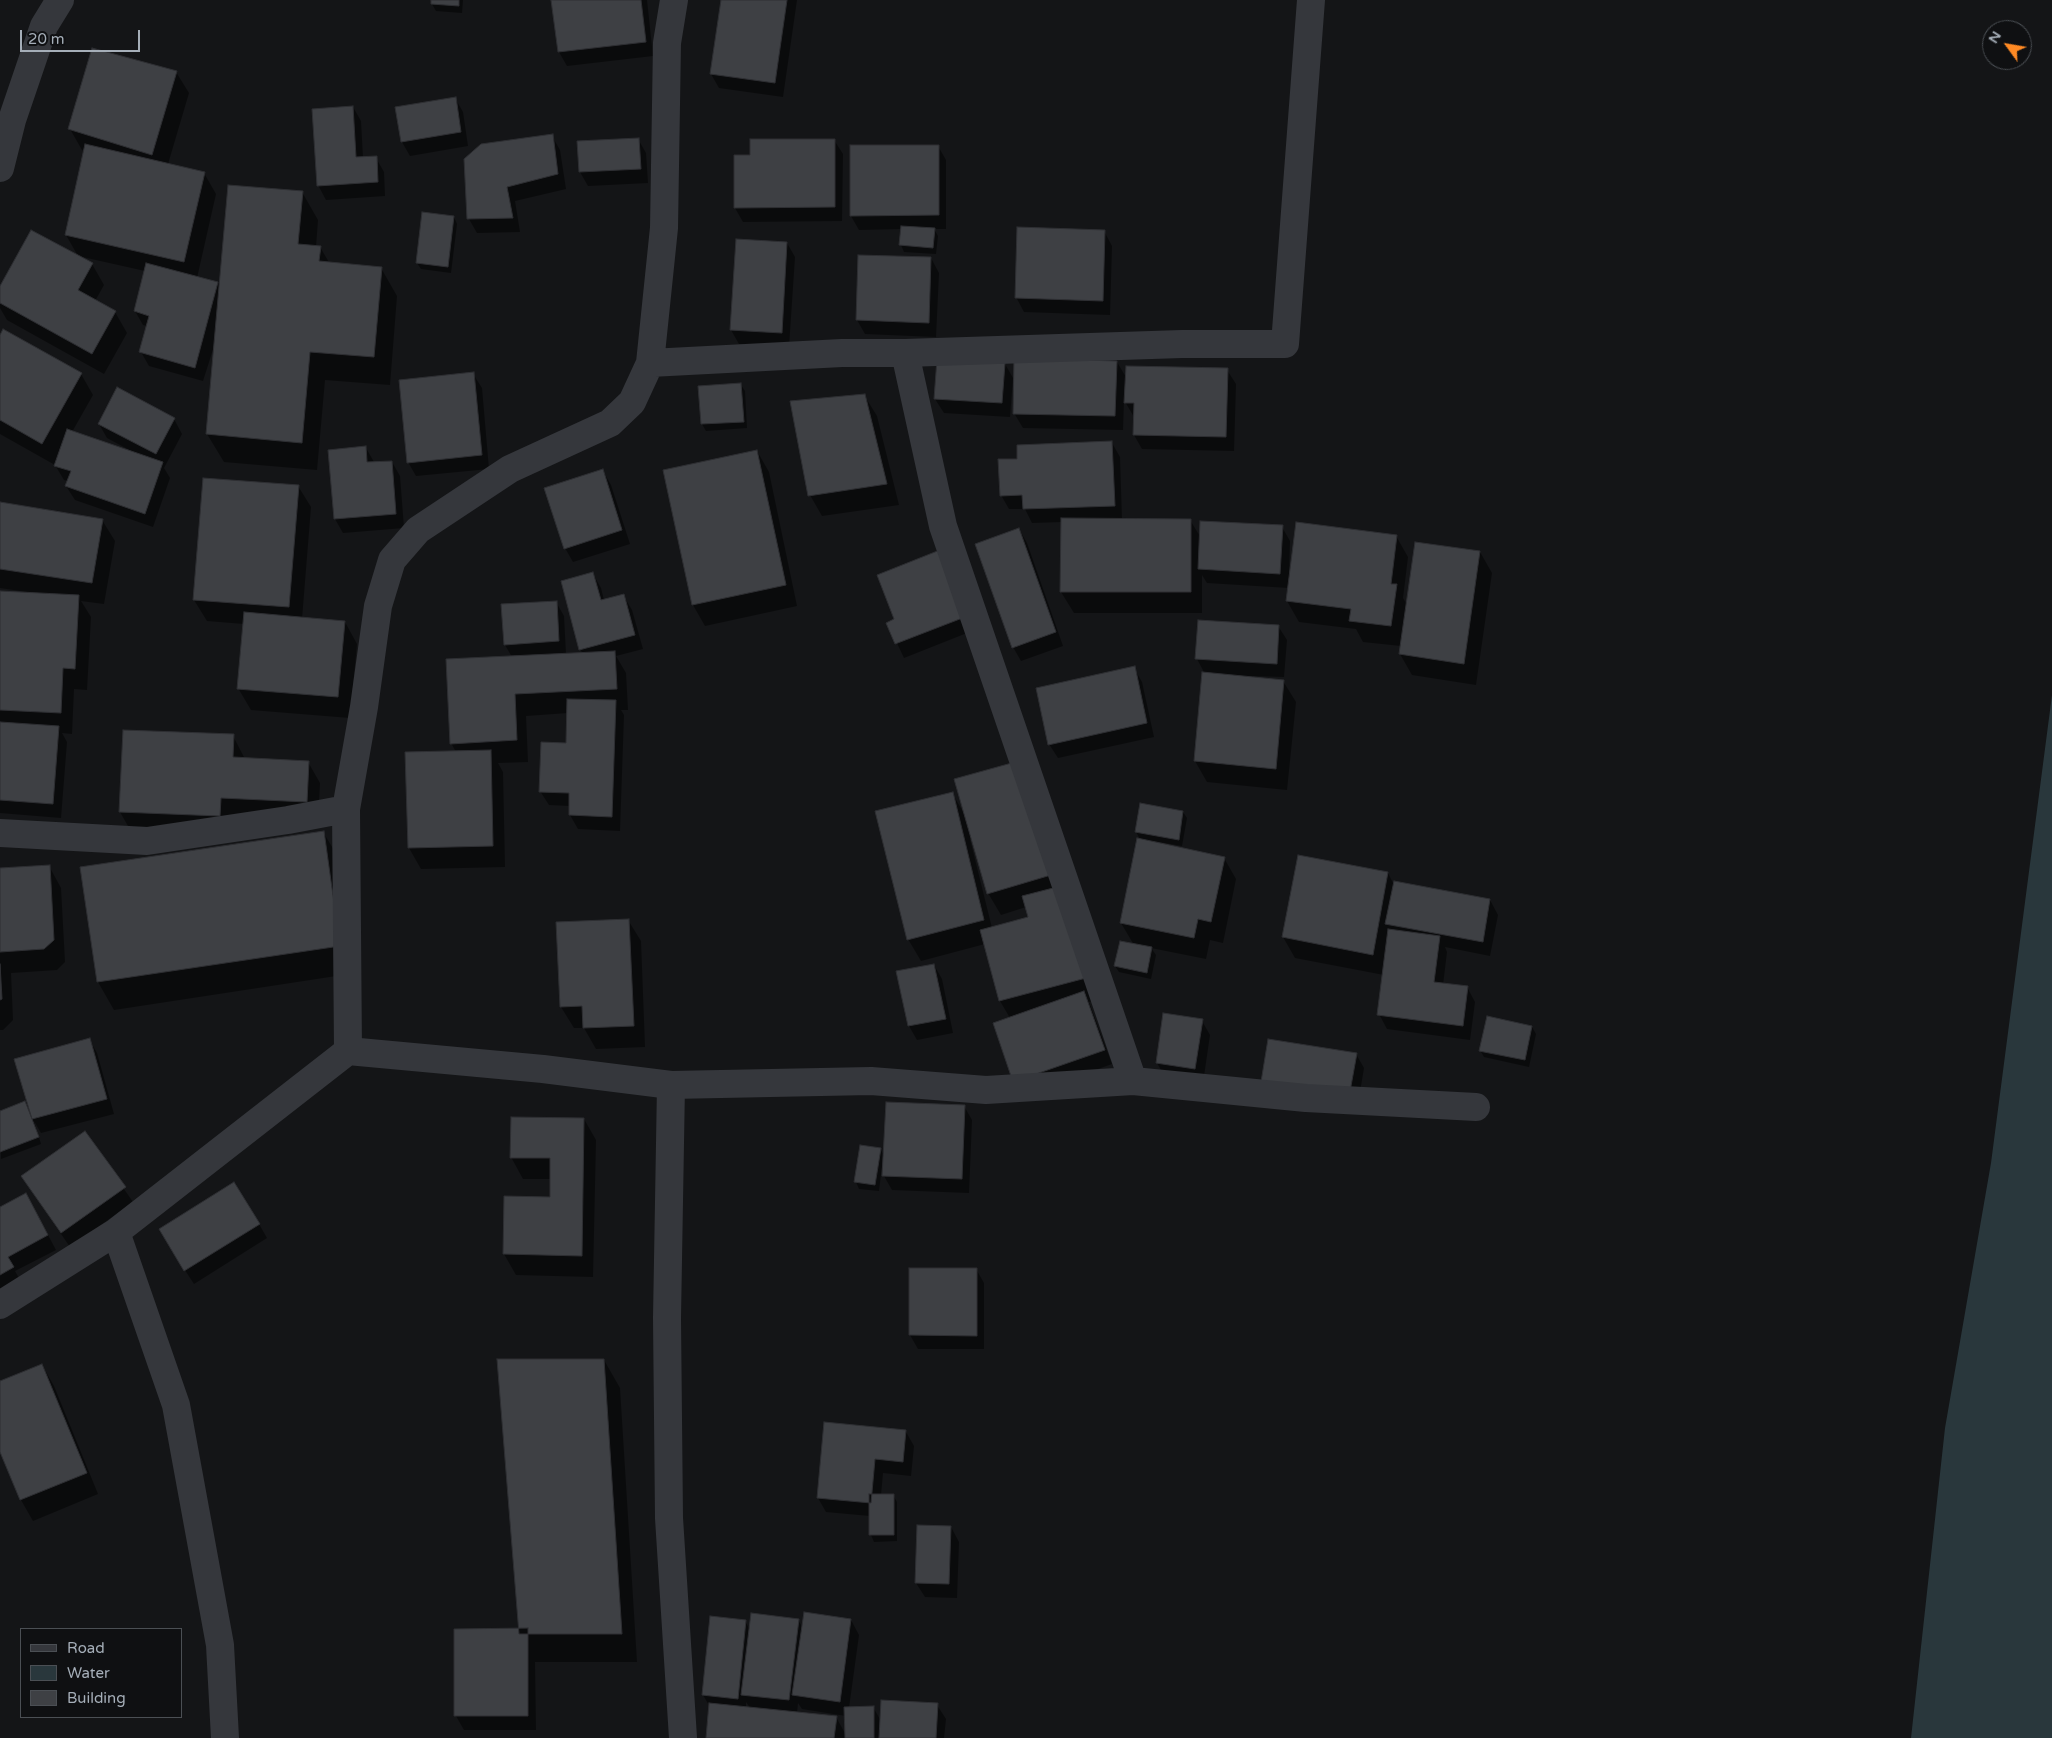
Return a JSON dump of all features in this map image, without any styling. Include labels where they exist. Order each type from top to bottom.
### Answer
[{"type":"street","points":[[0,168],[12,120],[44,26],[60,0]]},
{"type":"street","points":[[348,1051],[346,809],[364,707],[378,606],[392,560],[418,530],[510,469],[610,423],[632,402],[650,363],[664,228],[667,43],[674,0]]},
{"type":"street","points":[[650,363],[842,353],[905,353],[1182,344],[1285,344],[1311,0]]},
{"type":"street","points":[[905,353],[943,526],[1133,1081]]},
{"type":"street","points":[[0,833],[147,841],[288,820],[346,809]]},
{"type":"street","points":[[0,1305],[116,1232],[348,1051],[543,1070],[671,1085],[871,1081],[986,1090],[1133,1081],[1306,1098],[1476,1107]]},
{"type":"street","points":[[671,1085],[667,1318],[669,1518],[683,1738]]},
{"type":"street","points":[[116,1232],[176,1405],[220,1645],[225,1738]]},
{"type":"water","points":[[2052,695],[2052,1738],[1911,1738],[1945,1428],[1991,1163]]},
{"type":"building","points":[[431,0],[459,0],[459,6],[431,4]]},
{"type":"building","points":[[551,0],[641,0],[646,42],[558,52]]},
{"type":"building","points":[[721,0],[787,0],[775,83],[710,74]]},
{"type":"building","points":[[92,48],[177,71],[152,155],[68,129]]},
{"type":"building","points":[[456,97],[461,132],[401,142],[395,107]]},
{"type":"building","points":[[353,106],[356,157],[377,156],[378,182],[317,186],[312,109]]},
{"type":"building","points":[[553,134],[558,174],[507,187],[513,218],[467,219],[464,159],[481,144]]},
{"type":"building","points":[[639,138],[641,169],[579,172],[577,141]]},
{"type":"building","points":[[750,139],[835,139],[835,207],[734,208],[734,155],[750,155]]},
{"type":"building","points":[[85,144],[205,172],[184,262],[65,235]]},
{"type":"building","points":[[850,145],[939,145],[939,215],[850,216]]},
{"type":"building","points":[[228,185],[303,191],[298,244],[321,246],[319,261],[382,267],[374,357],[310,352],[302,443],[206,434]]},
{"type":"building","points":[[422,212],[454,216],[448,267],[416,263]]},
{"type":"building","points":[[901,226],[935,228],[933,248],[899,245]]},
{"type":"building","points":[[1017,227],[1105,230],[1103,301],[1015,298]]},
{"type":"building","points":[[31,230],[93,263],[78,290],[116,311],[92,354],[0,303],[0,286]]},
{"type":"building","points":[[736,239],[787,242],[782,333],[730,330]]},
{"type":"building","points":[[858,255],[931,257],[929,323],[856,320]]},
{"type":"building","points":[[146,263],[218,282],[195,368],[139,352],[149,316],[134,311]]},
{"type":"building","points":[[3,329],[82,373],[42,444],[0,420],[0,335]]},
{"type":"building","points":[[1014,358],[1117,361],[1115,416],[1013,414]]},
{"type":"building","points":[[937,359],[1005,363],[1002,403],[934,399]]},
{"type":"building","points":[[1126,366],[1228,368],[1226,437],[1133,435],[1134,403],[1124,403]]},
{"type":"building","points":[[474,372],[482,455],[407,463],[399,380]]},
{"type":"building","points":[[741,383],[744,422],[701,424],[698,386]]},
{"type":"building","points":[[117,387],[175,418],[156,454],[98,424]]},
{"type":"building","points":[[865,394],[887,484],[808,496],[790,401]]},
{"type":"building","points":[[67,429],[163,462],[145,514],[65,486],[71,471],[54,466]]},
{"type":"building","points":[[1112,441],[1115,506],[1023,509],[1022,495],[1000,496],[998,459],[1017,459],[1017,445]]},
{"type":"building","points":[[366,446],[367,462],[392,461],[396,514],[334,519],[328,450]]},
{"type":"building","points":[[757,450],[786,585],[692,605],[663,470]]},
{"type":"building","points":[[603,469],[622,530],[564,549],[544,488]]},
{"type":"building","points":[[203,478],[299,485],[289,607],[193,600]]},
{"type":"building","points":[[0,502],[103,519],[92,583],[0,569]]},
{"type":"building","points":[[1061,518],[1191,519],[1191,592],[1060,592]]},
{"type":"building","points":[[1200,521],[1283,525],[1280,574],[1198,569]]},
{"type":"building","points":[[1296,522],[1397,535],[1391,584],[1397,584],[1391,626],[1349,621],[1351,609],[1286,601]]},
{"type":"building","points":[[1019,528],[1056,632],[1012,648],[975,544]]},
{"type":"building","points":[[1415,542],[1480,551],[1464,664],[1399,654]]},
{"type":"building","points":[[940,550],[965,617],[895,644],[886,623],[894,619],[877,575]]},
{"type":"building","points":[[593,572],[601,600],[624,594],[635,635],[579,650],[561,581]]},
{"type":"building","points":[[0,591],[79,595],[75,669],[63,668],[61,713],[0,710]]},
{"type":"building","points":[[557,601],[559,641],[504,645],[501,604]]},
{"type":"building","points":[[244,612],[345,621],[338,697],[237,689]]},
{"type":"building","points":[[1198,620],[1279,625],[1277,664],[1195,659]]},
{"type":"building","points":[[615,651],[617,689],[515,694],[517,740],[450,744],[446,659]]},
{"type":"building","points":[[1135,666],[1147,723],[1048,745],[1036,688]]},
{"type":"building","points":[[1202,672],[1284,680],[1276,769],[1194,761]]},
{"type":"building","points":[[567,699],[616,700],[612,817],[569,815],[569,793],[539,792],[541,742],[566,743]]},
{"type":"building","points":[[0,722],[59,726],[53,804],[0,800]]},
{"type":"building","points":[[123,730],[234,734],[233,757],[309,761],[307,802],[221,798],[220,816],[119,812]]},
{"type":"building","points":[[491,750],[493,846],[408,848],[405,752]]},
{"type":"building","points":[[1019,761],[1051,875],[987,894],[954,779]]},
{"type":"building","points":[[953,792],[984,920],[907,940],[875,811]]},
{"type":"building","points":[[1140,803],[1183,811],[1179,840],[1135,832]]},
{"type":"building","points":[[324,831],[340,946],[97,982],[80,867]]},
{"type":"building","points":[[1137,838],[1225,857],[1211,922],[1198,919],[1194,938],[1120,923]]},
{"type":"building","points":[[1298,855],[1388,872],[1373,955],[1282,937]]},
{"type":"building","points":[[50,865],[54,940],[44,949],[0,952],[0,868]]},
{"type":"building","points":[[1394,881],[1490,899],[1483,942],[1385,924]]},
{"type":"building","points":[[1061,886],[1086,978],[999,1001],[980,930],[1028,917],[1022,896]]},
{"type":"building","points":[[629,919],[634,1026],[583,1028],[582,1006],[560,1007],[556,922]]},
{"type":"building","points":[[1388,929],[1440,936],[1434,982],[1468,986],[1463,1026],[1377,1015]]},
{"type":"building","points":[[1120,941],[1152,947],[1147,973],[1114,966]]},
{"type":"building","points":[[0,964],[2,999],[0,1000]]},
{"type":"building","points":[[934,964],[946,1019],[908,1026],[896,971]]},
{"type":"building","points":[[1084,991],[1105,1050],[1013,1082],[993,1023]]},
{"type":"building","points":[[1163,1013],[1203,1019],[1195,1069],[1156,1063]]},
{"type":"building","points":[[1487,1016],[1532,1026],[1525,1060],[1479,1051]]},
{"type":"building","points":[[90,1038],[107,1099],[32,1119],[14,1059]]},
{"type":"building","points":[[1268,1039],[1357,1053],[1349,1097],[1261,1082]]},
{"type":"building","points":[[25,1101],[39,1137],[0,1152],[0,1111]]},
{"type":"building","points":[[886,1102],[965,1105],[962,1179],[882,1176]]},
{"type":"building","points":[[511,1117],[584,1118],[582,1256],[503,1254],[504,1196],[550,1197],[550,1158],[510,1158]]},
{"type":"building","points":[[85,1131],[126,1187],[61,1233],[21,1176]]},
{"type":"building","points":[[860,1145],[881,1148],[875,1185],[854,1182]]},
{"type":"building","points":[[234,1182],[260,1224],[184,1271],[159,1229]]},
{"type":"building","points":[[26,1193],[48,1235],[8,1257],[14,1267],[0,1275],[0,1207]]},
{"type":"building","points":[[909,1268],[977,1268],[977,1336],[909,1335]]},
{"type":"building","points":[[497,1359],[604,1359],[622,1634],[519,1634]]},
{"type":"building","points":[[42,1364],[87,1473],[20,1500],[0,1452],[0,1381]]},
{"type":"building","points":[[824,1422],[906,1430],[903,1462],[875,1459],[871,1503],[817,1498]]},
{"type":"building","points":[[869,1494],[894,1494],[894,1535],[869,1535]]},
{"type":"building","points":[[917,1525],[951,1526],[949,1584],[915,1583]]},
{"type":"building","points":[[804,1612],[851,1619],[840,1702],[792,1695]]},
{"type":"building","points":[[751,1613],[799,1619],[789,1700],[741,1695]]},
{"type":"building","points":[[710,1616],[746,1620],[738,1699],[702,1695]]},
{"type":"building","points":[[528,1628],[528,1716],[454,1716],[454,1629]]},
{"type":"building","points":[[881,1700],[938,1703],[936,1738],[879,1738]]},
{"type":"building","points":[[709,1703],[837,1716],[834,1738],[706,1738]]},
{"type":"building","points":[[874,1706],[874,1738],[845,1738],[844,1707]]}]
